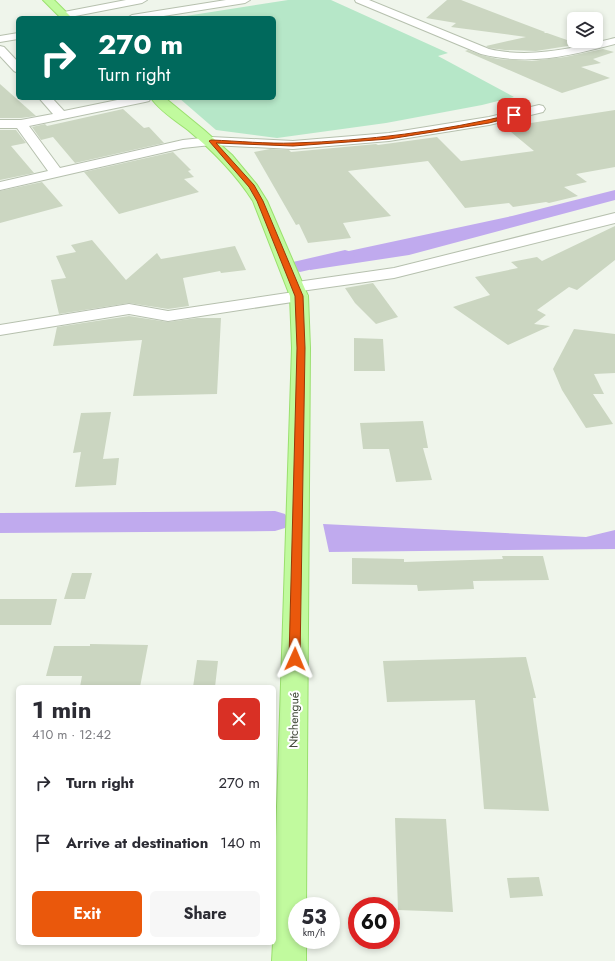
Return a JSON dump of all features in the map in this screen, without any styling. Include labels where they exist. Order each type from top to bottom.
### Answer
[{"type":"main road","points":[[48,0],[66,16]]},
{"type":"main road","name":"Ntchengué","points":[[160,100],[211,141],[252,186],[260,201],[297,292],[301,348],[289,961]]},
{"type":"street","points":[[66,16],[142,0]]},
{"type":"street","points":[[145,16],[245,0]]},
{"type":"street","points":[[360,0],[485,52],[500,56],[517,58],[544,56],[615,41]]},
{"type":"street","points":[[0,39],[16,36]]},
{"type":"street","points":[[0,49],[16,67]]},
{"type":"street","points":[[47,100],[62,116]]},
{"type":"street","points":[[0,124],[21,124],[136,100]]},
{"type":"street","points":[[0,186],[183,144],[211,141],[293,145],[389,137],[489,121],[539,109]]},
{"type":"street","points":[[21,124],[56,172]]},
{"type":"street","points":[[0,330],[129,309],[141,309],[152,314],[168,316],[394,273],[615,218]]},
{"type":"green space","points":[[288,0],[331,0],[448,53],[438,56],[514,97],[482,105],[386,123],[277,138],[216,130],[181,100],[276,100],[276,16],[186,16]]},
{"type":"shaded area","points":[[615,190],[615,200],[409,255],[310,270],[307,260],[512,216]]},
{"type":"shaded area","points":[[323,524],[586,537],[615,530],[615,549],[329,552]]},
{"type":"building","points":[[447,0],[461,0],[545,32],[544,33],[567,40],[567,46],[536,51],[489,48],[486,46],[526,37],[451,27],[456,23],[426,18]]},
{"type":"building","points":[[603,49],[614,52],[593,59],[601,63],[581,67],[610,78],[562,93],[465,51],[468,50],[498,59],[532,61],[565,57]]},
{"type":"building","points":[[0,84],[16,98],[16,100],[18,100],[36,116],[21,118],[0,118]]},
{"type":"building","points":[[123,109],[144,128],[149,127],[164,143],[75,163],[53,137],[41,140],[32,127],[45,124],[47,126]]},
{"type":"building","points":[[615,110],[615,167],[576,174],[587,182],[564,187],[578,196],[549,203],[546,202],[513,207],[509,203],[465,208],[428,161],[348,171],[391,216],[343,223],[351,238],[308,243],[299,224],[296,225],[254,152],[270,149],[289,150],[291,152],[378,145],[437,137],[461,161],[534,151],[505,127]]},
{"type":"building","points":[[0,130],[16,130],[26,143],[11,146],[34,173],[0,180]]},
{"type":"building","points":[[173,152],[191,170],[188,171],[194,177],[184,179],[199,192],[119,214],[84,172]]},
{"type":"building","points":[[42,182],[63,206],[0,223],[0,191]]},
{"type":"building","points":[[615,226],[615,260],[577,290],[569,287],[537,310],[546,315],[534,324],[550,326],[508,345],[453,307],[490,295],[475,277],[518,268],[511,262],[537,257],[542,261]]},
{"type":"building","points":[[92,240],[126,280],[157,253],[161,259],[235,246],[246,270],[221,273],[220,271],[183,278],[189,306],[168,309],[129,303],[59,314],[51,280],[66,278],[56,256],[76,252],[71,245]]},
{"type":"building","points":[[373,283],[398,317],[376,324],[355,303],[345,288]]},
{"type":"building","points":[[129,316],[168,322],[197,318],[221,318],[217,394],[133,396],[142,340],[53,346],[57,327]]},
{"type":"building","points":[[574,329],[615,334],[615,373],[594,374],[604,394],[593,394],[613,424],[586,428],[562,390],[553,369]]},
{"type":"building","points":[[354,338],[383,339],[385,371],[354,371]]},
{"type":"building","points":[[111,412],[103,459],[119,458],[116,485],[75,487],[81,452],[73,453],[81,413]]},
{"type":"building","points":[[423,421],[428,448],[423,448],[432,480],[396,482],[389,449],[363,449],[360,423]]},
{"type":"building","points":[[502,556],[543,556],[549,580],[473,581],[474,589],[418,591],[417,585],[352,584],[352,558],[404,559],[404,562],[503,559]]},
{"type":"building","points":[[72,573],[92,573],[85,599],[64,599]]},
{"type":"building","points":[[0,599],[57,599],[51,625],[0,625]]},
{"type":"building","points":[[90,644],[148,645],[140,685],[80,685],[82,676],[46,676],[54,646],[90,646]]},
{"type":"building","points":[[526,657],[536,698],[533,698],[549,811],[484,809],[475,700],[387,702],[383,661]]},
{"type":"building","points":[[197,660],[218,661],[215,685],[193,685]]},
{"type":"building","points":[[395,818],[446,819],[453,912],[400,910],[400,897],[398,897]]},
{"type":"building","points":[[539,877],[543,896],[510,898],[507,878]]},
{"type":"waterway","points":[[300,266],[345,256]]},
{"type":"waterway","points":[[0,523],[275,521]]},
{"type":"route","points":[[295,659],[301,348],[299,296],[280,253],[260,201],[252,186],[211,141],[293,145],[389,137],[489,121],[514,115]]}]
